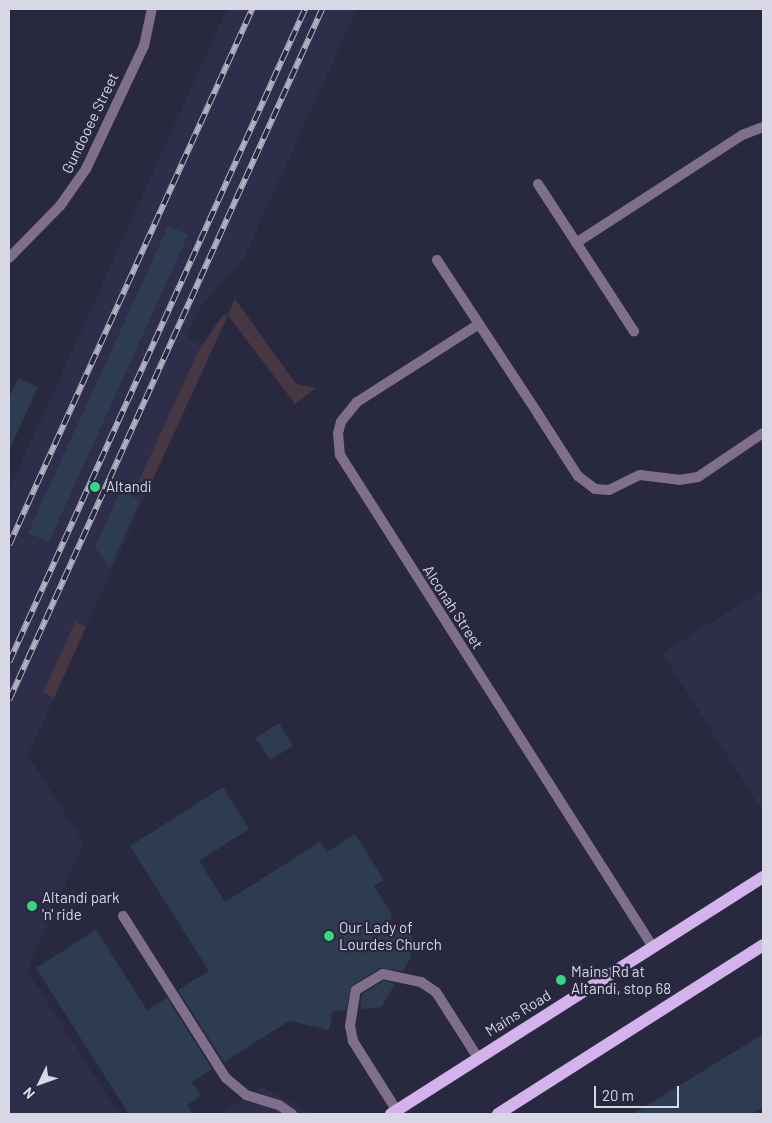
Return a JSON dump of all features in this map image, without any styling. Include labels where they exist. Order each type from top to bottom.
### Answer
[{"type":"main road","name":"Mains Road","points":[[394,1113],[763,877]]},
{"type":"main road","points":[[498,1114],[763,945]]},
{"type":"street","name":"Gundooee Street","points":[[9,258],[60,206],[86,168],[144,46],[152,9]]},
{"type":"street","points":[[576,243],[742,135],[763,127]]},
{"type":"street","points":[[538,184],[634,330]]},
{"type":"street","points":[[437,260],[578,476],[595,489],[609,490],[640,475],[679,480],[698,476],[763,434]]},
{"type":"street","name":"Alconah Street","points":[[479,324],[356,402],[341,422],[338,433],[340,455],[653,947]]},
{"type":"street","points":[[123,916],[226,1078],[246,1095],[279,1105],[292,1114]]},
{"type":"street","points":[[394,1113],[353,1041],[350,1026],[356,990],[383,974],[422,982],[436,992],[478,1058]]},
{"type":"shaded area","points":[[227,9],[357,9],[243,260],[200,307],[187,337],[202,344],[223,315],[145,497],[28,755],[84,843],[27,970],[119,1114],[9,1114],[9,490]]},
{"type":"shaded area","points":[[235,299],[296,384],[316,388],[295,404],[228,315],[148,490],[137,485],[199,350],[223,315],[228,314]]},
{"type":"shaded area","points":[[763,590],[763,812],[662,653]]},
{"type":"shaded area","points":[[75,622],[86,627],[54,698],[43,693]]},
{"type":"shaded area","points":[[262,1087],[313,1114],[219,1114]]},
{"type":"building","points":[[168,226],[188,235],[49,542],[28,533]]},
{"type":"building","points":[[18,378],[38,387],[9,451],[9,398]]},
{"type":"building","points":[[120,491],[140,500],[110,568],[95,547]]},
{"type":"building","points":[[279,723],[293,746],[270,760],[256,738]]},
{"type":"building","points":[[223,787],[249,829],[199,861],[225,902],[320,842],[327,852],[355,834],[384,880],[374,886],[392,914],[390,927],[409,932],[414,940],[410,959],[403,971],[380,968],[351,986],[346,1010],[333,1011],[329,1030],[289,1021],[224,1062],[178,990],[209,971],[130,846]]},
{"type":"building","points":[[96,930],[147,1010],[167,998],[212,1069],[192,1082],[201,1096],[187,1105],[193,1114],[129,1114],[36,968]]},
{"type":"building","points":[[384,981],[395,984],[381,1007],[360,1009],[362,994]]},
{"type":"building","points":[[763,1034],[763,1107],[752,1114],[633,1114]]},
{"type":"railway","points":[[9,545],[252,9]]},
{"type":"railway","points":[[9,662],[305,9]]},
{"type":"railway","points":[[9,700],[322,9]]},
{"type":"place","name":"Altandi","points":[[95,487]]},
{"type":"place","name":"Altandi park 'n' ride","points":[[32,906]]},
{"type":"place","name":"Our Lady of Lourdes Church","points":[[329,936]]},
{"type":"place","name":"Mains Rd at Altandi, stop 68","points":[[561,980]]}]
